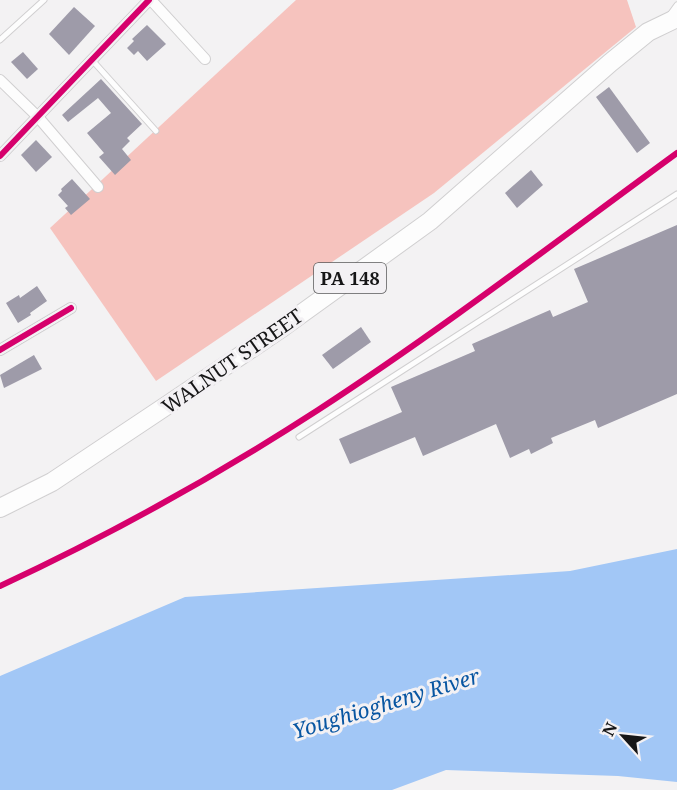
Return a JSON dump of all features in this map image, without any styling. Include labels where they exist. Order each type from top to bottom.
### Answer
[{"type":"main road","name":"WALNUT STREET","points":[[0,508],[52,482],[169,404],[283,327],[430,221],[674,10]]},
{"type":"street","points":[[0,156],[150,0],[205,59]]},
{"type":"street","points":[[0,80],[38,117],[98,187]]},
{"type":"street","points":[[0,97],[14,94]]},
{"type":"street","points":[[0,350],[71,308]]},
{"type":"lane","points":[[0,40],[44,0]]},
{"type":"lane","points":[[92,60],[156,131]]},
{"type":"lane","points":[[299,437],[677,195]]},
{"type":"shaded area","points":[[296,0],[627,0],[636,27],[434,193],[156,381],[50,228]]},
{"type":"water","name":"Youghiogheny River","points":[[677,549],[677,782],[618,776],[446,770],[392,790],[0,790],[0,676],[185,597],[570,571]]},
{"type":"building","points":[[74,7],[95,26],[69,55],[49,34]]},
{"type":"building","points":[[147,25],[166,44],[147,61],[138,51],[134,55],[127,48],[134,41],[132,39]]},
{"type":"building","points":[[23,52],[38,69],[27,79],[11,62]]},
{"type":"building","points":[[101,79],[142,124],[127,138],[130,141],[122,149],[131,160],[115,175],[99,157],[104,153],[87,133],[111,113],[98,98],[68,122],[62,115]]},
{"type":"building","points":[[609,87],[650,143],[637,153],[596,97]]},
{"type":"building","points":[[36,140],[52,157],[36,172],[21,155]]},
{"type":"building","points":[[531,170],[543,185],[517,208],[505,193]]},
{"type":"building","points":[[72,179],[90,199],[71,215],[65,208],[68,206],[58,195]]},
{"type":"building","points":[[677,225],[677,394],[598,428],[595,420],[551,438],[553,443],[531,454],[529,449],[510,458],[496,424],[423,456],[415,437],[350,464],[339,439],[402,412],[391,387],[475,351],[472,344],[550,310],[553,317],[588,302],[574,269]]},
{"type":"building","points":[[37,286],[47,301],[18,323],[6,303],[19,295],[20,298]]},
{"type":"building","points":[[361,327],[371,342],[333,369],[322,355]]},
{"type":"building","points":[[34,355],[42,369],[4,388],[0,375]]},
{"type":"cycle path","points":[[0,156],[149,0]]},
{"type":"cycle path","points":[[0,586],[162,504],[318,410],[454,316],[677,153]]},
{"type":"cycle path","points":[[0,350],[71,308]]}]
